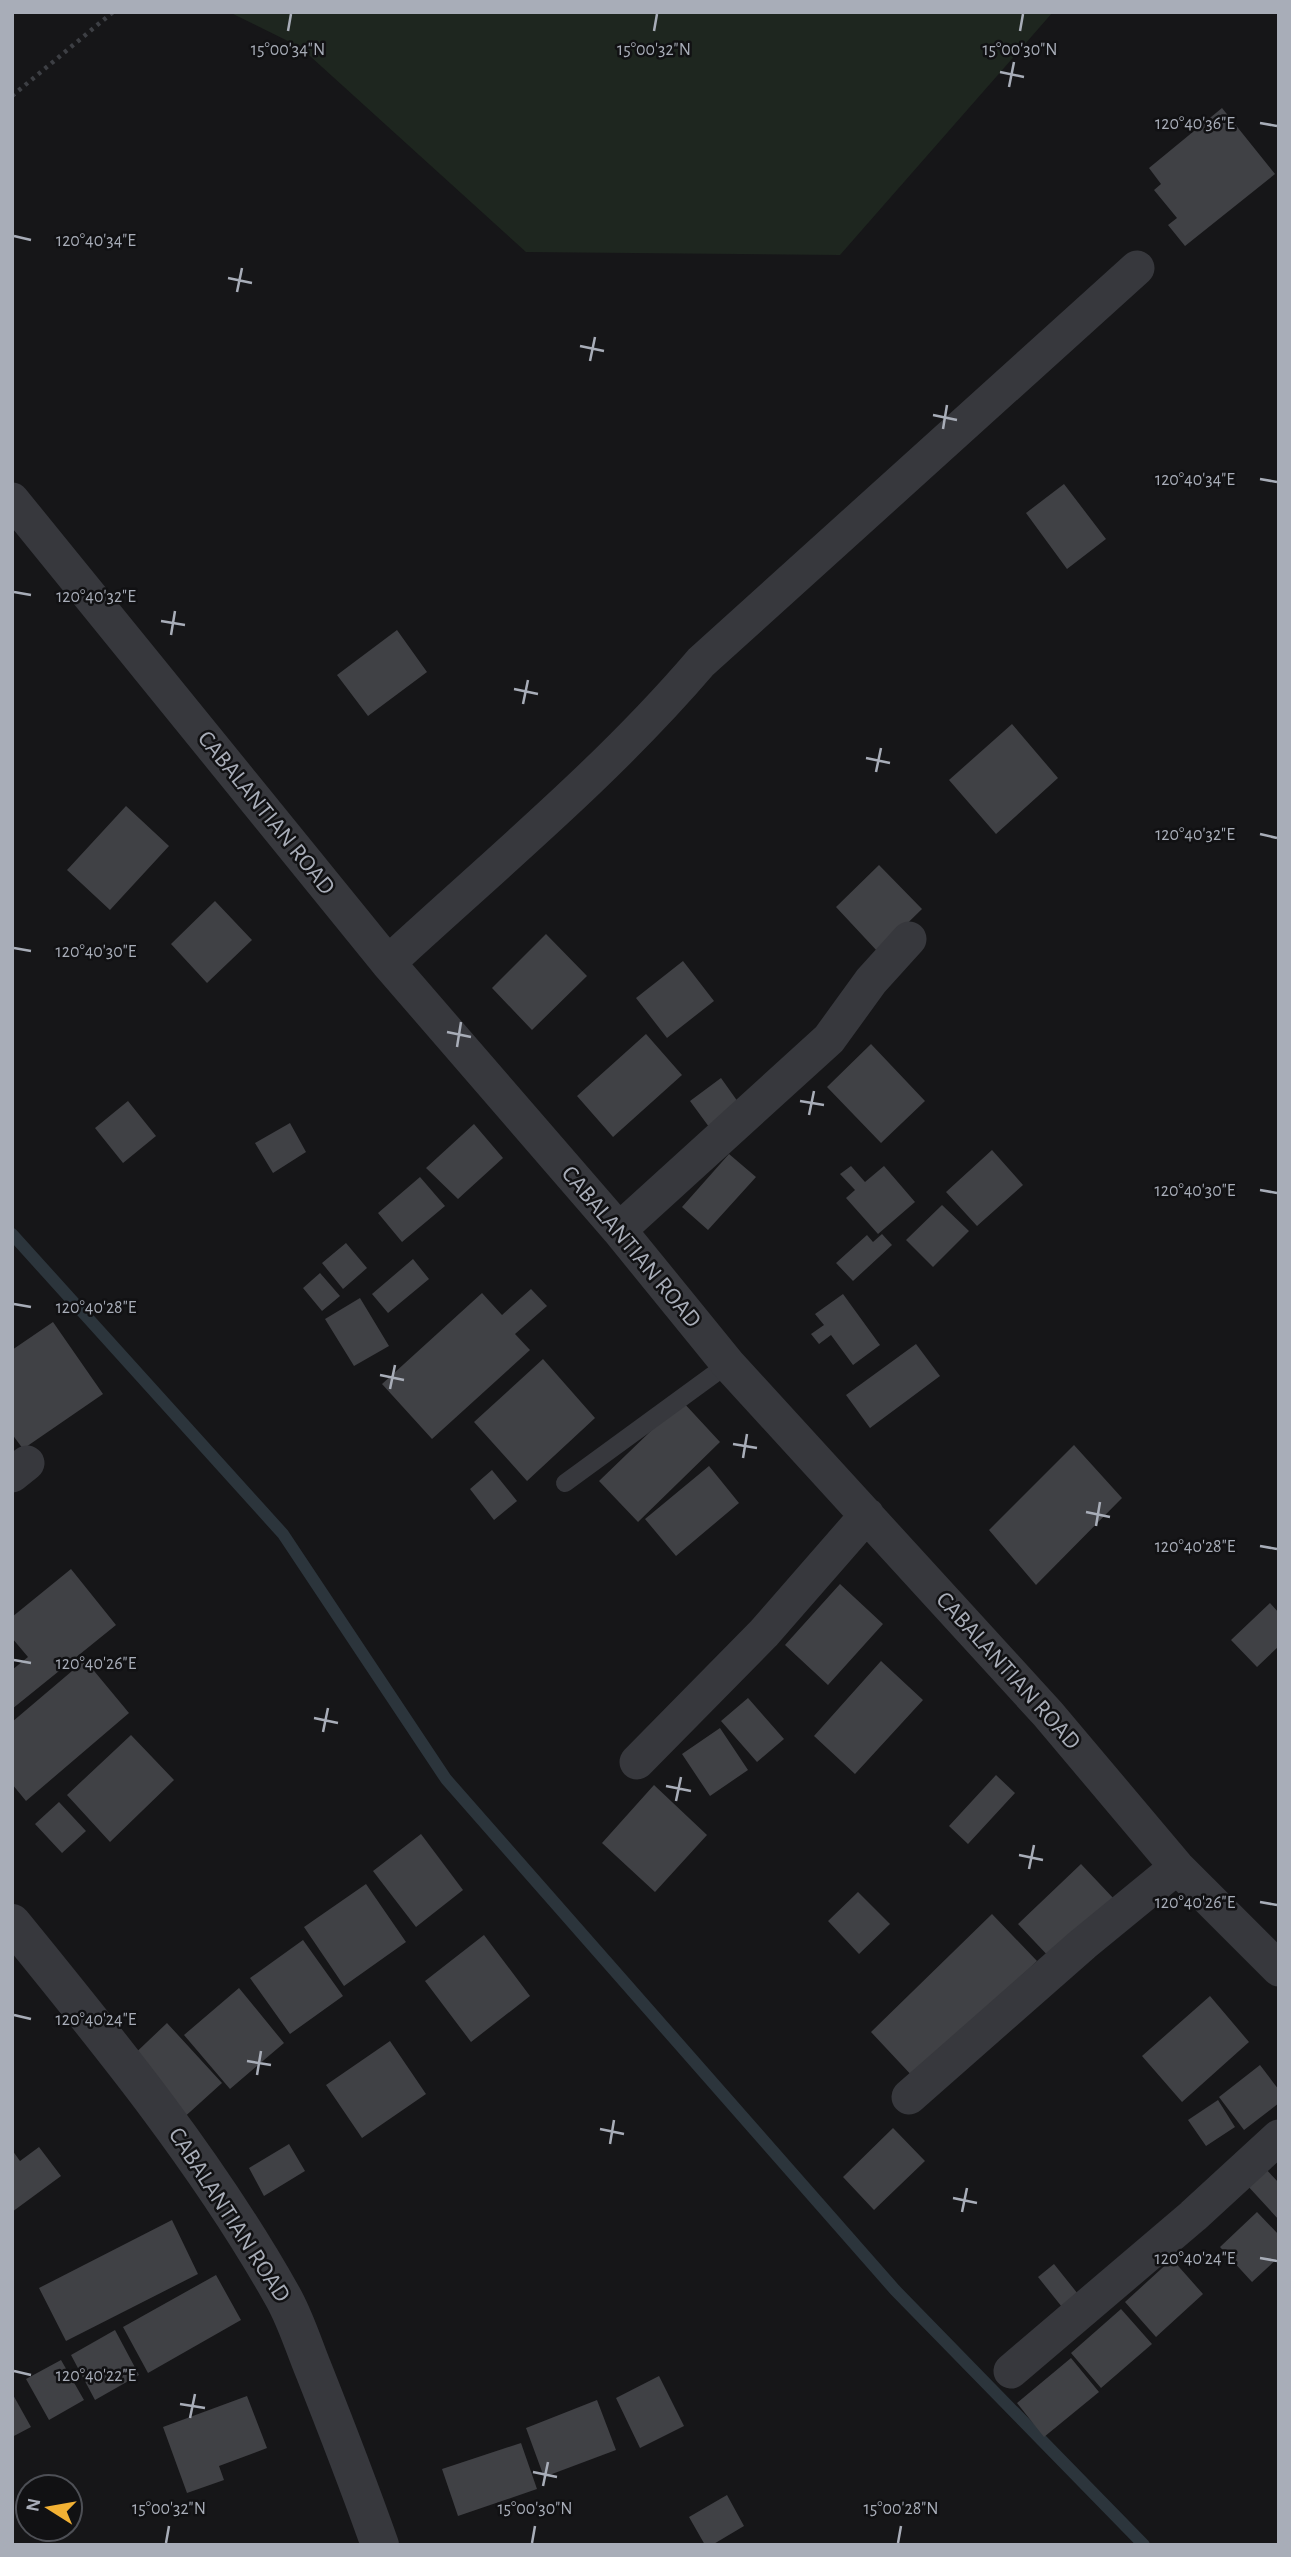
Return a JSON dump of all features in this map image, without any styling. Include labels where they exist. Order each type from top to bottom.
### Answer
[{"type":"street","points":[[388,963],[608,761],[701,662],[1137,268]]},
{"type":"street","name":"CABALANTIAN ROAD","points":[[12,500],[388,963],[619,1230],[729,1364],[1048,1714],[1177,1867],[1279,1969]]},
{"type":"street","points":[[619,1230],[829,1038],[871,981],[909,939]]},
{"type":"street","points":[[637,1762],[764,1633],[867,1515]]},
{"type":"street","points":[[909,2097],[1083,1944],[1177,1867]]},
{"type":"street","name":"CABALANTIAN ROAD","points":[[12,1923],[169,2122],[217,2189],[285,2300],[347,2454],[380,2545]]},
{"type":"street","points":[[1011,2371],[1193,2216],[1279,2137]]},
{"type":"lane","points":[[565,1483],[729,1364]]},
{"type":"path","points":[[12,96],[113,12]]},
{"type":"shaded area","points":[[229,12],[1053,12],[840,255],[526,252],[300,47]]},
{"type":"building","points":[[1222,108],[1275,174],[1185,246],[1168,225],[1177,218],[1154,190],[1161,184],[1149,168]]},
{"type":"building","points":[[1064,484],[1106,539],[1067,569],[1026,513]]},
{"type":"building","points":[[397,630],[427,672],[368,716],[337,675]]},
{"type":"building","points":[[1012,724],[1058,778],[996,834],[949,780]]},
{"type":"building","points":[[126,806],[169,846],[110,910],[67,870]]},
{"type":"building","points":[[879,865],[922,909],[878,952],[836,907]]},
{"type":"building","points":[[215,901],[252,940],[207,983],[171,944]]},
{"type":"building","points":[[546,934],[587,976],[532,1030],[492,988]]},
{"type":"building","points":[[683,961],[714,1001],[667,1038],[636,998]]},
{"type":"building","points":[[646,1034],[682,1075],[613,1137],[577,1096]]},
{"type":"building","points":[[871,1044],[925,1101],[881,1143],[827,1087]]},
{"type":"building","points":[[721,1078],[743,1109],[712,1131],[690,1101]]},
{"type":"building","points":[[128,1101],[156,1136],[123,1163],[95,1128]]},
{"type":"building","points":[[290,1123],[306,1152],[273,1173],[255,1143]]},
{"type":"building","points":[[474,1124],[503,1158],[458,1199],[426,1168]]},
{"type":"building","points":[[992,1150],[1023,1185],[977,1226],[946,1192]]},
{"type":"building","points":[[729,1154],[756,1177],[708,1230],[682,1207]]},
{"type":"building","points":[[851,1166],[865,1182],[884,1166],[915,1202],[878,1234],[846,1198],[855,1190],[840,1174]]},
{"type":"building","points":[[420,1177],[445,1206],[402,1242],[378,1213]]},
{"type":"building","points":[[942,1205],[969,1231],[933,1267],[906,1240]]},
{"type":"building","points":[[882,1234],[892,1245],[853,1281],[836,1263],[867,1235],[873,1242]]},
{"type":"building","points":[[346,1243],[367,1268],[343,1289],[322,1263]]},
{"type":"building","points":[[413,1259],[429,1279],[388,1313],[372,1294]]},
{"type":"building","points":[[320,1273],[340,1296],[322,1311],[303,1288]]},
{"type":"building","points":[[531,1289],[547,1306],[515,1334],[530,1350],[432,1439],[382,1384],[482,1293],[502,1315]]},
{"type":"building","points":[[843,1294],[880,1345],[853,1365],[831,1335],[819,1344],[811,1334],[824,1325],[815,1314]]},
{"type":"building","points":[[360,1298],[389,1346],[354,1366],[325,1319]]},
{"type":"building","points":[[53,1322],[103,1394],[23,1449],[12,1434],[12,1350]]},
{"type":"building","points":[[916,1344],[940,1376],[870,1428],[846,1395]]},
{"type":"building","points":[[543,1359],[595,1418],[527,1481],[474,1422]]},
{"type":"building","points":[[682,1401],[720,1442],[638,1522],[599,1481]]},
{"type":"building","points":[[1074,1445],[1122,1498],[1036,1585],[989,1530]]},
{"type":"building","points":[[709,1466],[739,1503],[676,1556],[645,1519]]},
{"type":"building","points":[[492,1470],[517,1501],[494,1520],[470,1489]]},
{"type":"building","points":[[71,1569],[116,1625],[12,1709],[12,1670],[28,1657],[12,1638],[12,1617]]},
{"type":"building","points":[[840,1584],[883,1624],[828,1685],[785,1645]]},
{"type":"building","points":[[1270,1603],[1279,1613],[1279,1646],[1257,1667],[1231,1640]]},
{"type":"building","points":[[85,1660],[129,1713],[26,1801],[12,1784],[12,1722]]},
{"type":"building","points":[[881,1661],[923,1700],[855,1774],[814,1736]]},
{"type":"building","points":[[748,1698],[784,1739],[757,1762],[721,1721]]},
{"type":"building","points":[[720,1728],[748,1770],[710,1796],[682,1754]]},
{"type":"building","points":[[131,1735],[174,1780],[110,1842],[67,1795]]},
{"type":"building","points":[[996,1775],[1015,1793],[968,1844],[949,1826]]},
{"type":"building","points":[[654,1785],[707,1835],[655,1892],[602,1843]]},
{"type":"building","points":[[59,1802],[86,1831],[62,1853],[35,1824]]},
{"type":"building","points":[[421,1834],[463,1890],[416,1927],[373,1871]]},
{"type":"building","points":[[1081,1864],[1115,1900],[1052,1960],[1018,1924]]},
{"type":"building","points":[[366,1884],[406,1942],[344,1986],[304,1927]]},
{"type":"building","points":[[858,1892],[890,1924],[859,1954],[828,1921]]},
{"type":"building","points":[[992,1914],[1037,1961],[915,2079],[871,2032]]},
{"type":"building","points":[[484,1935],[530,1996],[471,2042],[425,1981]]},
{"type":"building","points":[[303,1940],[343,1996],[290,2034],[250,1978]]},
{"type":"building","points":[[239,1988],[284,2043],[230,2089],[184,2035]]},
{"type":"building","points":[[1210,1996],[1249,2042],[1182,2102],[1142,2056]]},
{"type":"building","points":[[167,2023],[222,2083],[180,2121],[126,2062]]},
{"type":"building","points":[[390,2041],[426,2094],[362,2138],[326,2085]]},
{"type":"building","points":[[1260,2065],[1279,2090],[1279,2103],[1244,2130],[1219,2097]]},
{"type":"building","points":[[1218,2100],[1235,2127],[1206,2146],[1188,2120]]},
{"type":"building","points":[[893,2128],[925,2161],[874,2210],[843,2177]]},
{"type":"building","points":[[289,2144],[305,2171],[264,2196],[249,2168]]},
{"type":"building","points":[[39,2147],[61,2176],[12,2212],[12,2150],[20,2161]]},
{"type":"building","points":[[1264,2167],[1279,2183],[1279,2220],[1246,2184]]},
{"type":"building","points":[[1257,2212],[1279,2235],[1279,2257],[1252,2282],[1220,2247]]},
{"type":"building","points":[[172,2220],[198,2274],[66,2341],[39,2288]]},
{"type":"building","points":[[1172,2259],[1203,2294],[1156,2337],[1125,2302]]},
{"type":"building","points":[[1054,2264],[1078,2294],[1062,2307],[1038,2277]]},
{"type":"building","points":[[216,2275],[241,2320],[148,2373],[123,2327]]},
{"type":"building","points":[[1121,2309],[1152,2344],[1101,2388],[1071,2353]]},
{"type":"building","points":[[115,2330],[139,2375],[95,2400],[71,2355]]},
{"type":"building","points":[[1071,2358],[1099,2392],[1044,2437],[1017,2403]]},
{"type":"building","points":[[61,2360],[84,2400],[49,2420],[26,2379]]},
{"type":"building","points":[[659,2376],[684,2426],[640,2448],[616,2398]]},
{"type":"building","points":[[12,2393],[31,2427],[12,2437]]},
{"type":"building","points":[[247,2396],[267,2448],[219,2466],[224,2480],[187,2493],[163,2427]]},
{"type":"building","points":[[597,2400],[616,2450],[544,2477],[526,2428]]},
{"type":"building","points":[[521,2443],[537,2489],[458,2516],[442,2469]]},
{"type":"building","points":[[727,2495],[744,2526],[712,2545],[705,2545],[689,2517]]},
{"type":"waterway","points":[[12,1234],[283,1534],[446,1779],[895,2290],[1144,2545]]}]
